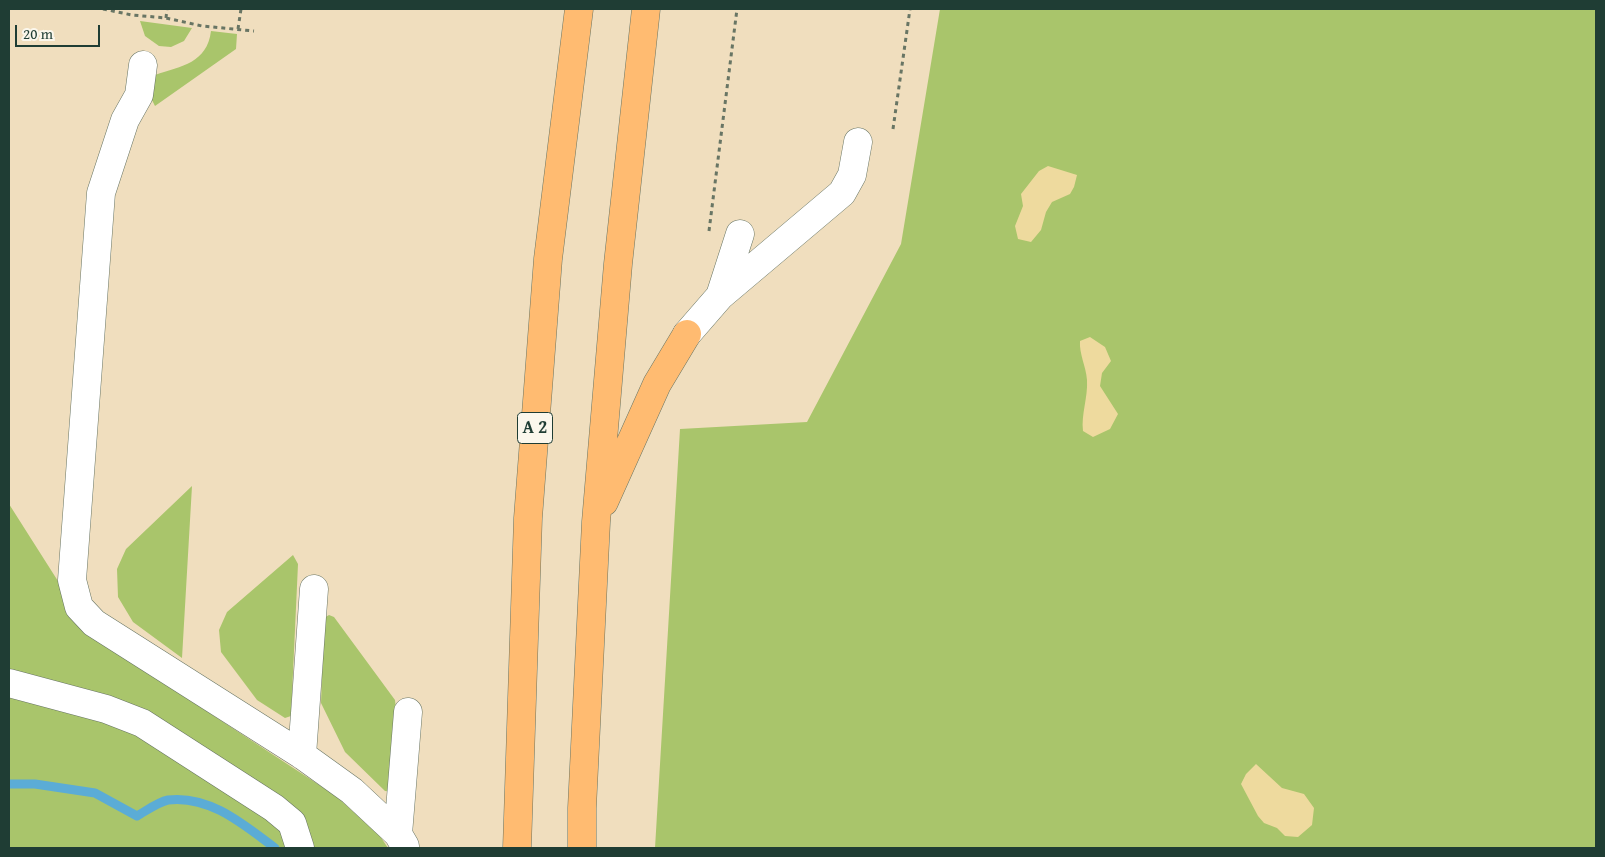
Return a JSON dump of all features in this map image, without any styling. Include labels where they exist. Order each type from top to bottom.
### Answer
[{"type":"highway","name":"A 2","points":[[517,848],[528,518],[548,260],[578,9]]},
{"type":"highway","points":[[582,848],[582,798],[596,522],[618,264],[646,9]]},
{"type":"highway","points":[[596,522],[657,384],[687,334]]},
{"type":"street","points":[[143,65],[139,95],[125,120],[101,193],[72,580],[79,607],[94,623],[302,755],[352,791],[402,841]]},
{"type":"street","points":[[687,334],[720,296],[842,193],[852,175],[858,142]]},
{"type":"street","points":[[720,296],[740,234]]},
{"type":"street","points":[[302,755],[314,589]]},
{"type":"street","points":[[9,683],[106,710],[142,723],[274,808],[292,823],[300,848]]},
{"type":"street","points":[[402,841],[408,712]]},
{"type":"path","points":[[103,9],[132,15],[166,18],[202,26],[254,31]]},
{"type":"path","points":[[166,18],[167,9]]},
{"type":"path","points":[[238,29],[241,9]]},
{"type":"path","points":[[708,238],[737,9]]},
{"type":"path","points":[[893,129],[910,9]]},
{"type":"green space","points":[[940,9],[1596,9],[1596,848],[655,848],[680,429],[807,422],[901,244]]},
{"type":"green space","points":[[140,21],[192,28],[184,41],[171,47],[159,46],[145,36]]},
{"type":"green space","points":[[211,31],[237,34],[236,49],[155,106],[149,94],[155,75],[184,66],[199,57],[209,42]]},
{"type":"green space","points":[[192,486],[182,658],[133,622],[118,597],[117,569],[126,549]]},
{"type":"green space","points":[[9,504],[84,622],[214,716],[336,796],[380,836],[388,848],[9,848]]},
{"type":"green space","points":[[293,555],[298,564],[291,716],[285,718],[257,700],[221,652],[219,630],[227,612]]},
{"type":"green space","points":[[329,615],[334,617],[395,700],[397,719],[392,792],[385,791],[345,752],[321,703],[324,618]]},
{"type":"sand","points":[[1048,166],[1077,175],[1074,187],[1070,194],[1052,202],[1046,212],[1041,230],[1031,242],[1018,239],[1015,226],[1023,206],[1021,194],[1039,171]]},
{"type":"sand","points":[[1090,337],[1105,347],[1111,361],[1102,373],[1100,386],[1118,414],[1110,429],[1093,437],[1083,431],[1087,380],[1080,346],[1080,341]]},
{"type":"sand","points":[[1256,764],[1282,788],[1304,794],[1314,808],[1312,825],[1298,837],[1285,836],[1277,828],[1264,823],[1258,816],[1241,784],[1246,774]]},
{"type":"waterway","points":[[9,784],[35,784],[95,793],[137,816],[168,800],[198,802],[239,821],[275,848]]}]
